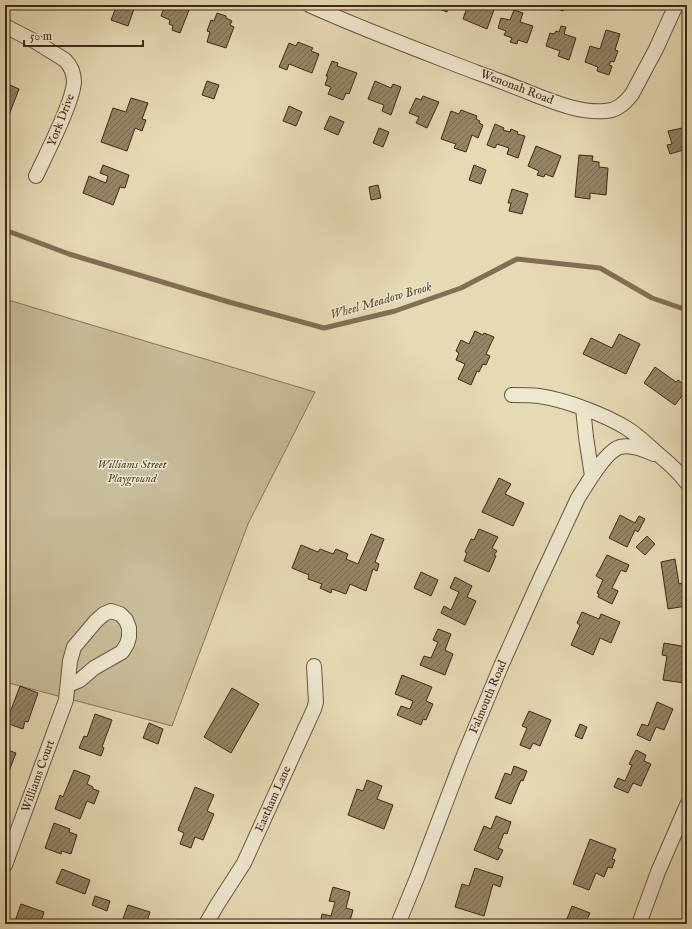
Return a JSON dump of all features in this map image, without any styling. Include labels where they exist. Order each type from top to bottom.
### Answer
[{"type":"street","name":"Wenonah Road","points":[[309,5],[396,42],[547,99],[573,107],[597,112],[608,112],[618,108],[632,94],[656,49],[676,5]]},
{"type":"street","name":"York Drive","points":[[5,26],[36,42],[65,60],[73,72],[74,84],[68,106],[54,141],[36,176]]},
{"type":"street","points":[[512,395],[538,396],[553,399],[583,408],[614,421],[642,439],[668,462],[687,483]]},
{"type":"street","points":[[583,408],[592,476]]},
{"type":"street","name":"Falmouth Road","points":[[398,924],[459,767],[501,666],[578,498],[599,466],[620,447],[632,447],[644,450],[668,462]]},
{"type":"street","name":"Williams Court","points":[[5,866],[66,700],[70,661],[74,647],[96,621],[104,614],[111,611],[120,614],[126,620],[130,628],[127,644],[122,652],[94,668],[80,680],[68,685]]},
{"type":"street","name":"Eastham Lane","points":[[206,924],[244,863],[314,709],[316,702],[314,666]]},
{"type":"street","points":[[639,924],[658,872],[687,805]]},
{"type":"green space","name":"Williams Street Playground","points":[[5,299],[315,392],[248,524],[172,726],[5,682]]},
{"type":"building","points":[[117,5],[149,5],[147,10],[135,6],[128,26],[111,20]]},
{"type":"building","points":[[165,5],[191,5],[180,33],[172,30],[173,26],[169,24],[170,20],[161,16]]},
{"type":"building","points":[[429,5],[450,5],[447,12]]},
{"type":"building","points":[[468,5],[490,5],[495,7],[487,29],[463,19]]},
{"type":"building","points":[[565,5],[563,11],[550,6]]},
{"type":"building","points":[[514,10],[523,13],[520,22],[533,26],[527,43],[518,40],[517,44],[510,42],[512,38],[504,35],[506,31],[498,28],[501,18],[510,20]]},
{"type":"building","points":[[217,13],[226,16],[226,18],[232,21],[230,25],[234,27],[226,48],[207,42],[210,32],[207,31],[211,20],[214,21]]},
{"type":"building","points":[[561,26],[566,27],[564,34],[576,38],[569,60],[558,56],[560,51],[546,46],[550,33],[554,34],[556,31],[559,32]]},
{"type":"building","points":[[606,30],[620,34],[615,50],[618,51],[614,62],[611,61],[609,65],[612,66],[609,75],[597,71],[598,67],[585,62],[590,46],[600,49]]},
{"type":"building","points":[[298,42],[313,48],[311,51],[319,54],[312,73],[289,64],[287,70],[279,67],[289,43],[296,46]]},
{"type":"building","points":[[332,61],[338,63],[337,66],[357,73],[349,94],[346,93],[343,100],[328,94],[331,87],[325,85],[328,76],[326,76]]},
{"type":"building","points":[[207,81],[219,85],[214,99],[202,95]]},
{"type":"building","points":[[375,81],[391,88],[393,84],[401,87],[391,115],[382,111],[384,105],[368,99]]},
{"type":"building","points":[[5,83],[19,89],[9,115],[5,113]]},
{"type":"building","points":[[423,96],[439,102],[427,128],[416,123],[419,117],[409,113],[416,98],[421,100]]},
{"type":"building","points":[[131,98],[148,103],[142,119],[146,120],[142,131],[135,128],[127,151],[101,142],[113,108],[126,112]]},
{"type":"building","points":[[289,106],[302,112],[296,126],[283,121]]},
{"type":"building","points":[[461,110],[477,116],[476,119],[483,125],[478,138],[472,135],[466,152],[454,148],[456,144],[441,139],[451,111],[459,114]]},
{"type":"building","points":[[330,116],[344,122],[338,135],[324,129]]},
{"type":"building","points":[[495,124],[504,128],[503,130],[510,132],[511,129],[518,132],[517,134],[525,136],[518,158],[507,154],[509,148],[497,144],[495,148],[487,145]]},
{"type":"building","points":[[687,127],[687,149],[670,154],[667,145],[672,144],[668,131]]},
{"type":"building","points":[[379,128],[389,132],[383,147],[373,143]]},
{"type":"building","points":[[536,146],[561,156],[553,177],[545,174],[544,177],[537,175],[539,171],[528,166]]},
{"type":"building","points":[[579,155],[593,156],[592,161],[599,162],[599,167],[608,168],[606,195],[590,193],[590,199],[575,197]]},
{"type":"building","points":[[103,165],[129,175],[125,188],[120,187],[113,205],[83,193],[89,176],[106,183],[108,176],[100,173]]},
{"type":"building","points":[[474,165],[486,170],[481,184],[469,180]]},
{"type":"building","points":[[378,185],[381,198],[371,200],[369,187]]},
{"type":"building","points":[[512,189],[528,194],[522,214],[509,211],[511,203],[508,203]]},
{"type":"building","points":[[475,331],[483,335],[484,333],[494,337],[486,354],[490,356],[486,365],[483,364],[479,372],[477,371],[471,385],[458,379],[465,364],[456,360],[459,353],[456,351],[461,340],[469,344]]},
{"type":"building","points":[[619,334],[640,344],[626,374],[583,354],[591,338],[612,348]]},
{"type":"building","points":[[655,367],[676,382],[678,380],[687,387],[675,405],[644,383]]},
{"type":"building","points":[[499,478],[511,484],[505,494],[524,503],[513,526],[482,512]]},
{"type":"building","points":[[620,515],[635,523],[639,516],[645,519],[638,532],[635,530],[627,547],[609,538]]},
{"type":"building","points":[[479,529],[498,537],[492,548],[497,551],[494,555],[496,556],[489,572],[464,561],[467,553],[465,552],[471,539],[474,540]]},
{"type":"building","points":[[371,534],[384,539],[375,562],[379,564],[377,571],[373,569],[366,591],[350,584],[346,594],[332,589],[331,593],[320,588],[322,584],[308,579],[309,575],[292,568],[301,545],[318,552],[320,549],[333,554],[336,549],[348,554],[346,559],[358,564]]},
{"type":"building","points":[[647,536],[655,544],[645,555],[636,547]]},
{"type":"building","points":[[607,555],[629,565],[626,572],[621,570],[612,588],[618,591],[612,604],[598,597],[599,594],[597,593],[603,580],[596,576]]},
{"type":"building","points":[[675,559],[679,584],[682,583],[686,606],[668,609],[661,562]]},
{"type":"building","points":[[421,572],[438,580],[431,596],[414,588]]},
{"type":"building","points":[[455,577],[472,586],[467,597],[476,601],[465,625],[441,613],[444,606],[451,610],[459,592],[450,588]]},
{"type":"building","points":[[582,612],[599,619],[601,614],[620,622],[611,643],[600,638],[593,655],[571,645],[580,625],[577,623]]},
{"type":"building","points":[[438,629],[451,634],[445,650],[453,654],[445,675],[420,665],[424,656],[431,658],[438,642],[433,640]]},
{"type":"building","points":[[664,643],[687,647],[685,683],[663,680],[667,656],[662,655]]},
{"type":"building","points":[[402,675],[432,687],[426,701],[433,704],[426,720],[423,719],[421,725],[397,715],[401,706],[410,709],[413,701],[395,694]]},
{"type":"building","points":[[20,686],[38,693],[28,722],[25,721],[23,729],[6,723]]},
{"type":"building","points":[[232,688],[259,704],[231,753],[204,737]]},
{"type":"building","points":[[657,702],[673,709],[664,730],[656,727],[650,741],[637,735],[642,724],[648,726]]},
{"type":"building","points":[[529,711],[551,720],[540,746],[533,743],[530,749],[520,745],[527,728],[522,726]]},
{"type":"building","points":[[95,714],[112,720],[102,747],[104,748],[101,756],[79,748],[84,736],[87,737]]},
{"type":"building","points":[[149,723],[163,729],[158,744],[143,738]]},
{"type":"building","points":[[580,724],[587,727],[582,739],[575,736]]},
{"type":"building","points":[[5,749],[16,753],[6,779],[5,779]]},
{"type":"building","points":[[636,750],[646,755],[644,761],[651,764],[641,786],[633,783],[628,793],[614,787],[618,778],[625,781],[632,765],[629,764]]},
{"type":"building","points":[[514,766],[527,771],[523,781],[521,780],[511,804],[495,798],[505,773],[511,775]]},
{"type":"building","points":[[74,770],[90,776],[87,784],[93,787],[93,789],[99,791],[94,804],[87,801],[80,819],[55,809],[60,795],[63,797]]},
{"type":"building","points":[[367,780],[382,786],[377,799],[393,805],[384,829],[348,815],[357,789],[363,791]]},
{"type":"building","points":[[195,787],[214,795],[207,811],[214,814],[203,840],[195,837],[191,848],[180,844],[184,833],[178,830]]},
{"type":"building","points":[[496,816],[511,822],[507,834],[504,833],[498,848],[503,850],[498,860],[474,850],[484,826],[491,829]]},
{"type":"building","points":[[54,823],[70,829],[69,832],[77,835],[71,854],[62,851],[61,854],[45,848]]},
{"type":"building","points":[[590,839],[616,849],[612,859],[615,860],[612,868],[608,867],[604,877],[596,873],[589,890],[573,884]]},
{"type":"building","points":[[475,868],[503,877],[500,887],[493,884],[484,916],[455,907],[462,884],[469,886]]},
{"type":"building","points":[[62,869],[90,880],[85,894],[56,883]]},
{"type":"building","points":[[333,887],[350,892],[346,908],[353,910],[349,924],[320,924],[322,914],[331,916],[335,902],[329,901]]},
{"type":"building","points":[[95,896],[110,901],[107,911],[92,905]]},
{"type":"building","points":[[21,904],[44,912],[40,924],[14,924]]},
{"type":"building","points":[[128,905],[150,912],[146,924],[121,924]]},
{"type":"building","points":[[572,906],[590,913],[585,924],[565,924]]},
{"type":"waterway","name":"Wheel Meadow Brook","points":[[5,230],[69,254],[229,302],[324,328],[395,311],[461,288],[517,259],[600,268],[652,298],[687,310]]}]
